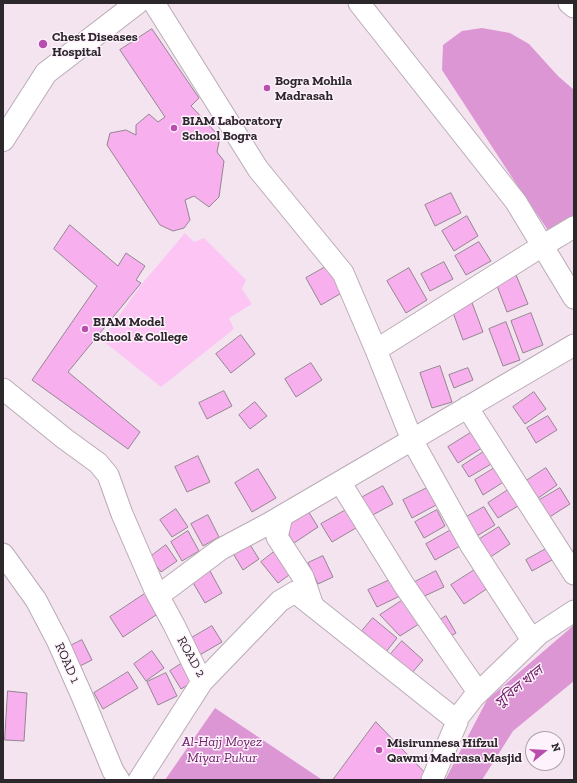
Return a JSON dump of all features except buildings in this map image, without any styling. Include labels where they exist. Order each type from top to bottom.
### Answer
[{"type":"main road","points":[[3,140],[46,73],[137,3]]},
{"type":"street","points":[[154,3],[258,170],[343,273],[412,440],[470,544],[532,640]]},
{"type":"street","points":[[359,3],[516,202],[574,298]]},
{"type":"street","points":[[569,3],[574,7]]},
{"type":"street","points":[[376,350],[574,227]]},
{"type":"street","points":[[158,596],[222,549],[282,516],[574,345]]},
{"type":"street","name":"ROAD 2","points":[[3,389],[98,464],[108,476],[122,514],[158,596],[202,682],[280,601],[295,592],[456,720]]},
{"type":"street","points":[[467,407],[574,574]]},
{"type":"street","points":[[340,482],[404,585],[478,692]]},
{"type":"street","points":[[282,516],[277,537],[303,577],[313,606]]},
{"type":"street","name":"ROAD 1","points":[[3,554],[36,600],[58,642],[113,771],[119,780]]},
{"type":"street","points":[[432,780],[457,722],[456,720],[478,692],[539,634],[574,611]]},
{"type":"street","points":[[139,780],[202,682]]},
{"type":"shaded area","points":[[185,233],[194,242],[204,238],[246,280],[242,289],[252,304],[229,318],[234,329],[161,387],[102,340],[141,285]]},
{"type":"water","points":[[482,28],[510,33],[529,44],[558,76],[574,90],[574,227],[554,239],[442,70],[443,45],[462,31]]},
{"type":"water","name":"সুবিল খাল","points":[[574,625],[574,681],[513,731],[482,780],[445,780],[487,700]]},
{"type":"water","name":"Al-Hajj Moyez Miyar Pukur","points":[[215,708],[321,779],[165,780]]},
{"type":"place","name":"Chest Diseases Hospital","points":[[43,44]]},
{"type":"place","name":"Bogra Mohila Madrasah","points":[[267,88]]},
{"type":"place","name":"BIAM Laboratory School Bogra","points":[[174,128]]},
{"type":"place","name":"BIAM Model School & College","points":[[85,329]]},
{"type":"place","name":"Misirunnesa Hifzul Qawmi Madrasa Masjid","points":[[379,750]]}]
